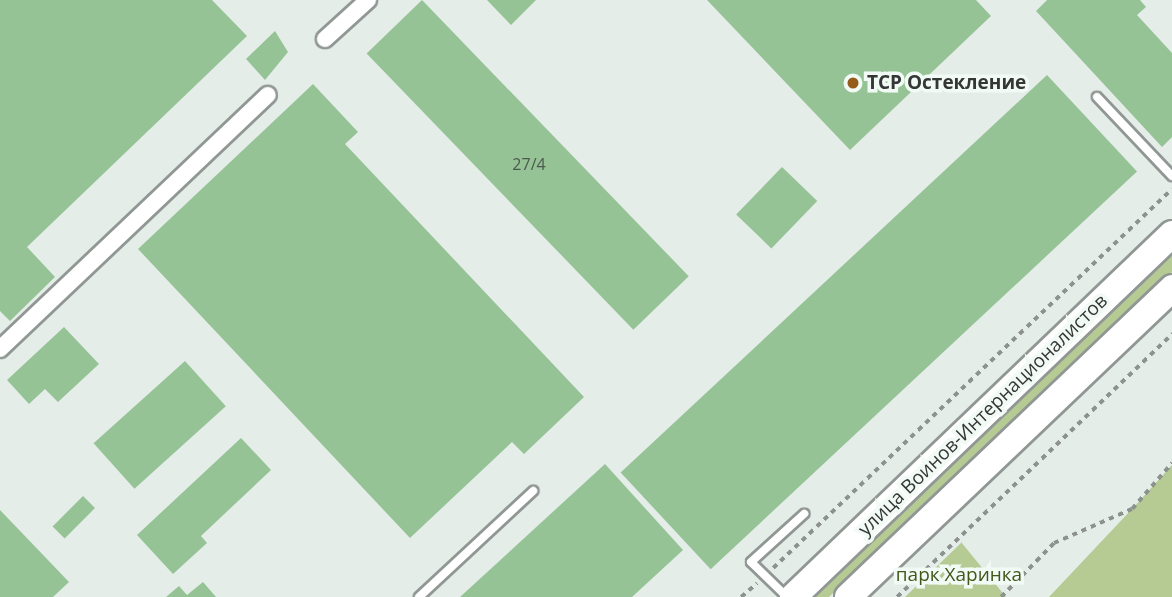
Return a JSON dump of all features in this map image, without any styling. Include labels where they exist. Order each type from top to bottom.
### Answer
[{"type":"main road","name":"улица Воинов-Интернационалистов","points":[[793,597],[1172,233]]},
{"type":"main road","name":"улица Воинов-Интернационалистов","points":[[848,597],[1172,288]]},
{"type":"street","points":[[325,39],[368,0]]},
{"type":"street","points":[[0,349],[268,95]]},
{"type":"lane","points":[[1097,97],[1172,176]]},
{"type":"lane","points":[[419,597],[533,491]]},
{"type":"lane","points":[[787,597],[751,562],[804,514]]},
{"type":"path","points":[[741,597],[1172,189]]},
{"type":"path","points":[[897,597],[1172,334]]},
{"type":"path","points":[[1001,597],[1054,543],[1132,509],[1172,463]]},
{"type":"green space","points":[[1172,254],[1172,272],[829,597],[813,597]]},
{"type":"green space","name":"парк Харинка","points":[[1172,465],[1172,597],[1049,597],[1132,509]]},
{"type":"green space","name":"парк Харинка","points":[[961,543],[1006,597],[905,597]]},
{"type":"building","points":[[0,0],[212,0],[247,36],[27,247],[55,277],[10,321],[0,311]]},
{"type":"building","points":[[422,0],[689,276],[633,330],[367,53]]},
{"type":"building","points":[[487,0],[536,0],[511,25]]},
{"type":"building","name":"ТСР Остекление","points":[[707,0],[976,0],[991,16],[850,150]]},
{"type":"building","points":[[1047,0],[1140,0],[1146,7],[1137,15],[1172,53],[1172,137],[1162,147],[1036,11]]},
{"type":"building","points":[[275,31],[288,52],[265,80],[246,59]]},
{"type":"building","points":[[1047,75],[1137,172],[711,569],[621,473]]},
{"type":"building","points":[[313,84],[358,132],[345,144],[584,397],[524,454],[512,442],[410,538],[138,249]]},
{"type":"building","points":[[782,167],[817,201],[771,249],[736,214]]},
{"type":"building","points":[[64,327],[99,364],[58,402],[45,389],[29,404],[7,380]]},
{"type":"building","points":[[185,361],[226,406],[134,489],[94,443]]},
{"type":"building","points":[[241,438],[271,470],[201,536],[207,543],[173,574],[137,535]]},
{"type":"building","points":[[605,464],[683,550],[632,597],[460,597]]},
{"type":"building","points":[[83,496],[95,508],[65,538],[53,526]]},
{"type":"building","points":[[0,510],[69,582],[53,597],[0,597]]},
{"type":"building","points":[[203,582],[216,597],[166,597],[179,586],[187,595]]},
{"type":"place","name":"ТСР Остекление","points":[[853,83]]}]
